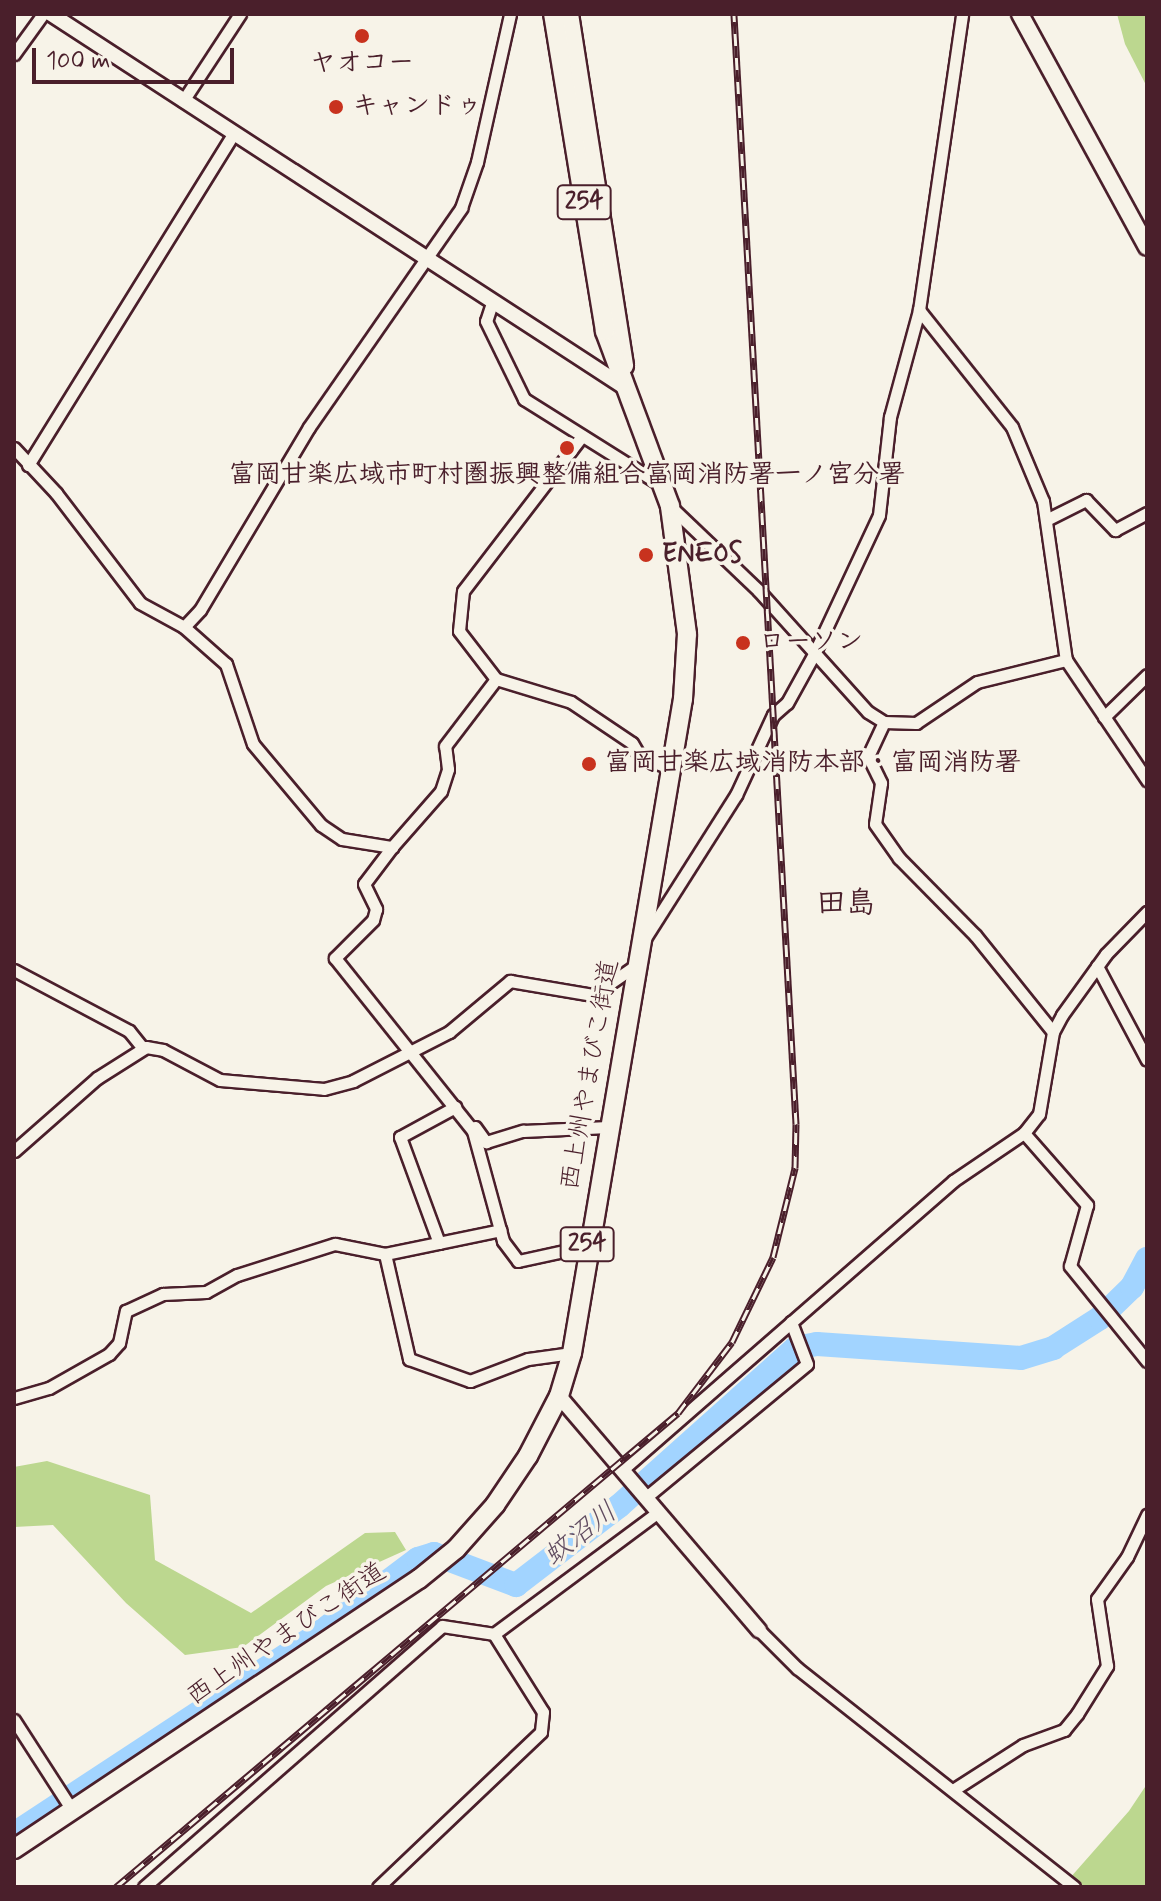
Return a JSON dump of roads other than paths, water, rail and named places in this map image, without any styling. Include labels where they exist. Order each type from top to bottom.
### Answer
[{"type":"highway","name":"254","points":[[553,14],[605,331],[626,388]]},
{"type":"highway","name":"254","points":[[569,14],[621,327],[626,388]]},
{"type":"highway","name":"西上州やまびこ街道","points":[[14,1849],[71,1807],[419,1579],[456,1549],[503,1493],[559,1396],[572,1353],[587,1246],[671,768],[687,634],[670,506],[626,388]]},
{"type":"main road","points":[[1020,14],[1147,247]]},
{"type":"street","points":[[14,54],[43,14]]},
{"type":"street","points":[[51,14],[424,260],[626,388]]},
{"type":"street","points":[[183,101],[240,14]]},
{"type":"street","points":[[184,627],[200,610],[309,427],[461,208],[477,162],[510,14]]},
{"type":"street","points":[[641,945],[736,795],[773,715],[787,703],[814,654],[879,515],[890,417],[919,310],[962,14]]},
{"type":"street","points":[[28,465],[233,135]]},
{"type":"street","points":[[492,303],[486,321],[524,399],[662,485]]},
{"type":"street","points":[[919,310],[1012,427],[1043,501],[1066,660],[1147,780]]},
{"type":"street","points":[[582,436],[463,591],[459,631],[496,679],[571,702],[632,743],[640,757],[671,768]]},
{"type":"street","points":[[14,451],[56,493],[140,603],[184,627],[226,664],[253,744],[321,825],[342,839],[392,847]]},
{"type":"street","points":[[1046,520],[1086,500],[1115,530],[1147,513]]},
{"type":"street","points":[[670,506],[758,590],[814,654],[884,722],[916,723],[977,682],[1066,660]]},
{"type":"street","points":[[1104,717],[1147,675]]},
{"type":"street","points":[[496,679],[445,746],[448,769],[441,791],[364,884],[376,909],[373,920],[335,958],[407,1051],[417,1056],[470,1127],[501,1230],[518,1261],[587,1246]]},
{"type":"street","points":[[884,722],[868,756],[881,783],[875,824],[899,858],[975,935],[1053,1032]]},
{"type":"street","points":[[623,1469],[793,1327],[953,1181],[1024,1133],[1039,1114],[1053,1032],[1097,966],[1147,912]]},
{"type":"street","points":[[14,1151],[97,1078],[143,1048],[163,1050],[220,1080],[324,1089],[353,1081],[449,1032],[510,981],[593,995],[638,964]]},
{"type":"street","points":[[1097,966],[1147,1060]]},
{"type":"street","points":[[14,970],[129,1031],[143,1048]]},
{"type":"street","points":[[439,1243],[400,1137],[455,1107]]},
{"type":"street","points":[[470,1127],[477,1127],[486,1142],[523,1131],[608,1127]]},
{"type":"street","points":[[1024,1133],[1087,1205],[1070,1266],[1147,1361]]},
{"type":"street","points":[[14,1398],[49,1388],[109,1354],[119,1343],[126,1311],[163,1294],[206,1292],[237,1275],[335,1244],[385,1254],[501,1230]]},
{"type":"street","points":[[385,1254],[409,1359],[470,1381],[528,1359],[572,1353]]},
{"type":"street","points":[[645,1498],[807,1364],[793,1327]]},
{"type":"street","points":[[559,1396],[759,1630],[797,1668],[1074,1887]]},
{"type":"street","points":[[144,1887],[442,1626],[494,1634],[657,1513]]},
{"type":"street","points":[[953,1790],[1023,1745],[1064,1730],[1077,1714],[1107,1666],[1097,1599],[1127,1557],[1147,1515]]},
{"type":"street","points":[[378,1887],[541,1732],[543,1712],[494,1634]]},
{"type":"street","points":[[14,1720],[71,1807]]},
{"type":"waterway","name":"蚊沼川","points":[[14,1834],[314,1637],[418,1559],[434,1554],[516,1585],[619,1506],[796,1348],[817,1344],[1021,1358],[1053,1348],[1100,1318],[1132,1287],[1147,1259]]},
{"type":"railway","points":[[116,1887],[678,1413],[732,1342],[773,1257],[795,1168],[796,1124],[734,14]]},
{"type":"place","name":"ヤオコー","points":[[362,36]]},
{"type":"place","name":"キャンドゥ","points":[[336,107]]},
{"type":"place","name":"富岡甘楽広域市町村圏振興整備組合富岡消防署一ノ宮分署","points":[[567,448]]},
{"type":"place","name":"ENEOS","points":[[646,555]]},
{"type":"place","name":"ローソン","points":[[743,643]]},
{"type":"place","name":"富岡甘楽広域消防本部・富岡消防署","points":[[589,764]]},
{"type":"district","name":"田島","points":[[846,904]]}]
